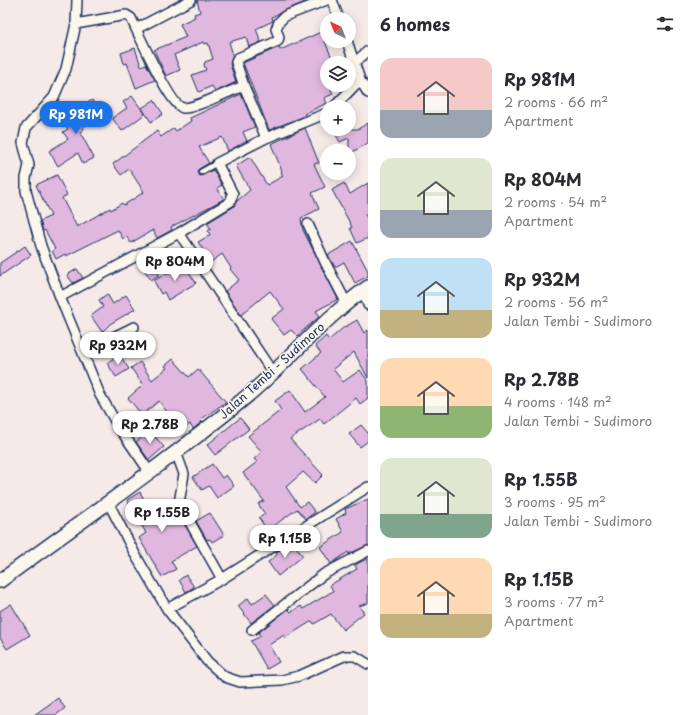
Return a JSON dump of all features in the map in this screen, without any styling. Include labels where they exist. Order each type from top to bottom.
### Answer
[{"type":"main road","name":"Jalan Tembi - Sudimoro","points":[[0,581],[176,452],[241,402],[365,289]]},
{"type":"street","points":[[77,0],[76,24],[66,69],[54,97],[26,128],[23,143],[29,165],[26,178],[26,191],[39,239],[60,297],[100,395],[118,426],[149,471]]},
{"type":"street","points":[[136,29],[177,3],[191,0]]},
{"type":"street","points":[[266,138],[244,86],[236,62],[238,58],[278,41],[279,37],[276,29],[282,19],[327,0]]},
{"type":"street","points":[[332,0],[336,12]]},
{"type":"street","points":[[76,24],[126,15],[131,18],[163,82],[177,105],[184,108],[193,107],[244,86]]},
{"type":"street","points":[[356,61],[368,51]]},
{"type":"street","points":[[356,69],[360,80],[368,93]]},
{"type":"street","points":[[341,100],[360,80]]},
{"type":"street","points":[[60,297],[179,233],[230,202],[233,199],[233,194],[217,163],[266,138],[320,116]]},
{"type":"street","points":[[308,224],[325,262],[347,304]]},
{"type":"street","points":[[179,233],[273,373]]},
{"type":"street","points":[[365,289],[368,305]]},
{"type":"street","points":[[82,352],[134,327]]},
{"type":"street","points":[[176,452],[184,474],[179,503],[222,579]]},
{"type":"street","points":[[167,609],[222,579],[368,487]]},
{"type":"street","points":[[108,502],[136,556],[167,609],[207,661],[219,673],[231,680],[247,682],[282,680],[299,676],[344,656],[355,656],[368,664]]},
{"type":"street","points":[[252,630],[324,574],[368,551]]},
{"type":"lane","points":[[201,172],[217,163]]},
{"type":"building","points":[[197,0],[310,0],[283,11],[272,17],[273,21],[256,29],[261,42],[249,47],[246,37],[229,42],[233,55],[230,64],[236,82],[215,92],[212,86],[199,92],[192,75],[206,70],[204,65],[205,62],[213,59],[208,43],[204,44],[203,42],[174,55],[180,70],[166,76],[154,50],[186,37],[180,24],[195,17],[194,14],[200,12]]},
{"type":"building","points":[[320,32],[320,48],[328,48],[331,56],[320,56],[320,92],[332,92],[333,94],[324,98],[325,100],[320,100],[320,106],[304,114],[305,116],[269,130],[243,63],[279,47],[280,50]]},
{"type":"building","points":[[135,48],[141,66],[146,64],[155,80],[136,88],[127,63],[124,64],[121,53]]},
{"type":"building","points":[[241,94],[255,127],[243,132],[247,141],[228,151],[222,137],[199,147],[209,163],[199,169],[198,173],[201,176],[213,170],[222,185],[217,188],[224,199],[171,227],[172,230],[157,238],[153,230],[131,243],[127,237],[123,239],[118,230],[66,256],[65,254],[56,259],[52,251],[55,249],[45,230],[43,231],[40,221],[51,216],[36,185],[57,175],[67,195],[62,198],[77,227],[110,208],[111,210],[122,203],[124,205],[144,192],[129,169],[121,175],[113,164],[157,131],[161,137],[174,128],[176,131],[191,121],[190,118]]},
{"type":"building","points":[[132,96],[145,114],[122,131],[112,118],[127,108],[123,102]]},
{"type":"building","points":[[92,100],[101,115],[83,127],[84,129],[80,132],[94,158],[83,164],[78,153],[58,166],[49,151],[68,139],[63,132],[68,129],[62,119]]},
{"type":"building","points":[[154,100],[163,114],[151,122],[142,108]]},
{"type":"building","points":[[368,123],[368,143],[356,150],[356,144],[349,144],[349,138],[340,142],[336,136],[356,136],[356,129]]},
{"type":"building","points":[[305,128],[319,163],[314,164],[320,177],[320,180],[322,180],[325,187],[312,193],[319,209],[301,218],[303,230],[338,299],[316,311],[320,316],[297,336],[291,330],[284,335],[271,319],[284,309],[270,291],[241,315],[225,291],[239,280],[230,269],[231,268],[222,254],[211,262],[198,242],[210,235],[208,231],[211,229],[207,223],[233,207],[237,201],[250,190],[236,166],[250,157],[267,185],[283,176],[271,144]]},
{"type":"building","points":[[344,183],[350,194],[368,183],[368,212],[365,214],[368,220],[368,238],[357,243],[350,228],[352,227],[332,190]]},
{"type":"building","points":[[352,241],[368,271],[368,276],[355,283],[344,262],[335,267],[328,255]]},
{"type":"building","points":[[25,246],[31,255],[0,276],[0,263]]},
{"type":"building","points":[[183,263],[196,283],[168,300],[164,292],[161,294],[154,281]]},
{"type":"building","points":[[154,266],[159,275],[151,280],[145,271]]},
{"type":"building","points":[[77,269],[83,278],[73,283],[67,275]]},
{"type":"building","points":[[107,294],[113,304],[126,295],[135,309],[110,324],[102,332],[91,316],[103,307],[99,300]]},
{"type":"building","points":[[357,320],[364,333],[368,330],[368,378],[354,352],[333,369],[343,382],[360,370],[368,381],[368,398],[360,404],[356,398],[324,424],[320,419],[290,439],[323,475],[315,483],[303,472],[286,487],[300,507],[307,502],[315,512],[306,519],[297,509],[272,527],[278,537],[269,542],[263,533],[267,530],[259,518],[265,514],[258,504],[264,501],[243,473],[257,462],[254,459],[262,452],[248,436],[281,410],[275,401],[290,390],[305,412],[325,397],[302,369],[321,353],[315,346],[326,336],[329,340],[343,328]]},
{"type":"building","points":[[119,354],[129,369],[116,377],[107,363]]},
{"type":"building","points":[[173,359],[189,377],[198,369],[226,402],[200,420],[202,422],[193,429],[190,424],[181,431],[159,401],[142,415],[128,398],[143,385],[131,368],[140,362],[152,380],[167,368],[165,366]]},
{"type":"building","points":[[240,418],[249,429],[215,455],[207,445]]},
{"type":"building","points":[[361,425],[368,433],[368,441],[360,447],[349,434]]},
{"type":"building","points":[[150,431],[164,447],[149,460],[136,442]]},
{"type":"building","points":[[212,464],[222,478],[226,475],[234,486],[217,498],[209,486],[202,490],[193,477]]},
{"type":"building","points":[[140,492],[151,512],[173,499],[174,506],[197,546],[171,561],[176,569],[162,577],[139,538],[146,533],[127,500]]},
{"type":"building","points":[[368,499],[368,545],[349,554],[348,552],[331,564],[320,547],[343,532],[336,519],[346,513],[345,509]]},
{"type":"building","points":[[210,513],[224,535],[212,542],[210,539],[207,540],[196,521]]},
{"type":"building","points":[[293,543],[303,556],[278,576],[268,562],[277,555],[276,552]]},
{"type":"building","points":[[368,558],[368,603],[359,606],[364,613],[343,630],[331,614],[314,624],[312,621],[285,638],[284,635],[269,645],[279,662],[267,669],[251,641],[261,636],[258,633],[288,609],[291,612],[301,606],[303,609],[333,591],[330,585],[357,569],[355,565]]},
{"type":"building","points":[[186,575],[194,587],[186,592],[179,580]]},
{"type":"building","points":[[266,594],[275,605],[251,623],[238,606],[248,598],[252,604]]},
{"type":"building","points":[[11,604],[30,635],[7,649],[0,638],[0,611]]},
{"type":"building","points":[[58,698],[65,708],[56,715],[34,715]]}]
